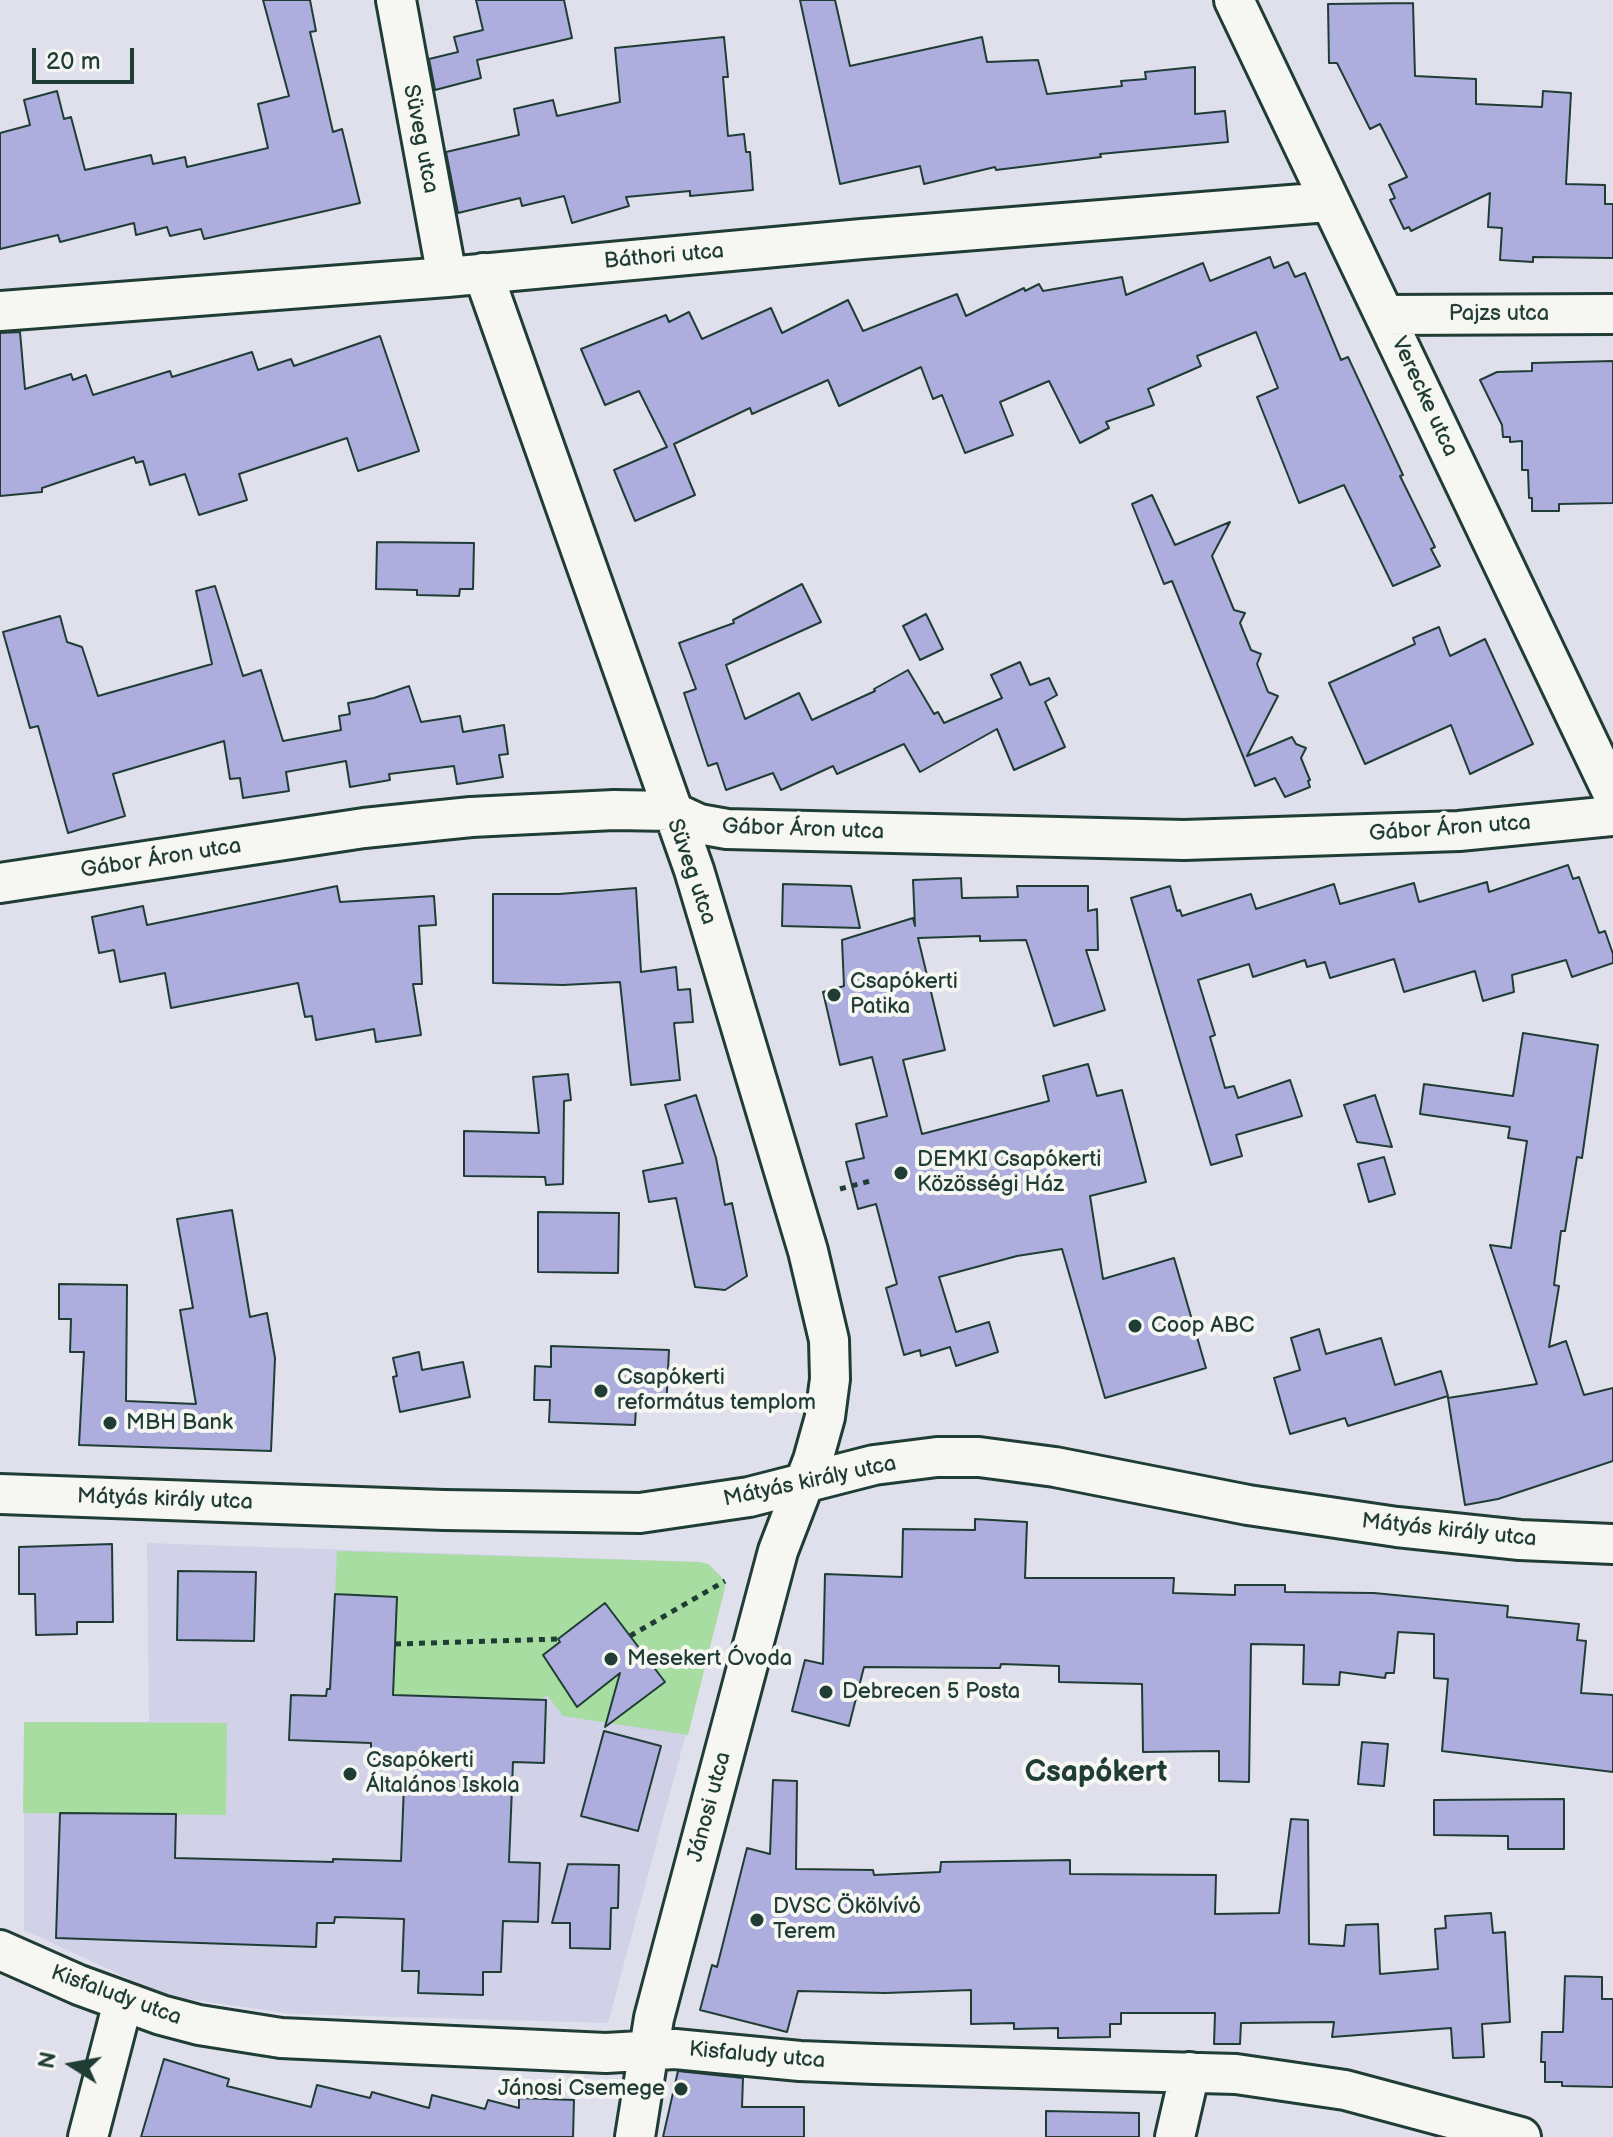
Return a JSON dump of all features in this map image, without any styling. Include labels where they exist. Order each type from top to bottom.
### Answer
[{"type":"street","name":"Süveg utca","points":[[396,0],[400,31],[465,275],[694,870],[808,1251],[825,1321],[830,1360],[829,1398],[804,1482]]},
{"type":"street","name":"Verecke utca","points":[[1234,0],[1613,794]]},
{"type":"street","name":"Báthori utca","points":[[0,311],[1328,202]]},
{"type":"street","name":"Pajzs utca","points":[[1385,315],[1613,314]]},
{"type":"street","name":"Gábor Áron utca","points":[[0,883],[350,830],[447,819],[644,809],[671,811],[699,824],[727,829],[1184,840],[1459,831],[1613,816]]},
{"type":"street","name":"Mátyás király utca","points":[[0,1494],[617,1514],[660,1511],[749,1497],[895,1462],[937,1457],[979,1457],[1017,1460],[1213,1499],[1397,1527],[1520,1540],[1613,1544]]},
{"type":"street","name":"Jánosi utca","points":[[635,2137],[647,2050],[778,1551],[804,1482]]},
{"type":"street","name":"Kisfaludy utca","points":[[0,1950],[123,2002],[199,2025],[281,2038],[596,2053],[688,2050],[860,2064],[1236,2074],[1345,2090],[1521,2137]]},
{"type":"street","points":[[88,2137],[123,2002]]},
{"type":"street","points":[[1175,2137],[1190,2072]]},
{"type":"path","points":[[840,1189],[870,1181]]},
{"type":"path","points":[[630,1636],[725,1581]]},
{"type":"path","points":[[395,1644],[558,1639]]},
{"type":"shaded area","name":"Csapókerti Általános Iskola","points":[[147,1543],[699,1562],[708,1564],[719,1574],[725,1581],[724,1593],[608,2023],[292,2014],[166,1996],[24,1930],[24,1722],[149,1722]]},
{"type":"green space","points":[[337,1551],[708,1564],[725,1581],[725,1587],[688,1735],[563,1716],[547,1695],[540,1700],[373,1695],[395,1644],[397,1597],[335,1594]]},
{"type":"green space","points":[[24,1722],[227,1723],[226,1815],[23,1813]]},
{"type":"building","points":[[263,0],[310,0],[316,31],[310,32],[333,132],[342,129],[360,203],[204,239],[201,229],[170,236],[167,227],[136,235],[134,223],[60,242],[58,235],[0,249],[0,133],[30,125],[24,100],[57,91],[64,119],[71,117],[85,170],[151,155],[153,164],[185,157],[187,167],[268,148],[258,104],[289,96]]},
{"type":"building","points":[[476,0],[564,0],[572,38],[477,60],[481,78],[435,90],[429,59],[458,52],[454,37],[483,30]]},
{"type":"building","points":[[800,0],[835,0],[850,66],[982,37],[987,62],[1038,60],[1047,94],[1122,86],[1121,81],[1146,79],[1145,72],[1195,67],[1195,114],[1225,111],[1228,142],[1100,154],[1101,157],[996,170],[995,167],[924,184],[920,166],[840,184]]},
{"type":"building","points":[[1413,3],[1415,76],[1476,79],[1476,104],[1542,107],[1543,91],[1571,93],[1566,184],[1605,185],[1605,204],[1613,204],[1613,258],[1533,257],[1533,262],[1500,260],[1502,228],[1488,227],[1490,193],[1411,231],[1409,227],[1404,229],[1390,200],[1395,198],[1389,185],[1407,177],[1380,124],[1370,129],[1337,63],[1329,63],[1328,4]]},
{"type":"building","points":[[724,37],[728,77],[723,77],[728,136],[744,134],[746,152],[750,152],[753,190],[690,196],[690,191],[626,197],[629,206],[572,223],[564,196],[522,206],[520,198],[458,213],[446,152],[519,135],[514,109],[553,100],[557,116],[620,102],[615,48]]},
{"type":"building","points":[[1270,257],[1274,268],[1288,262],[1295,277],[1305,273],[1341,360],[1348,357],[1403,475],[1400,476],[1435,547],[1431,549],[1440,566],[1393,586],[1344,485],[1299,503],[1257,397],[1278,388],[1256,332],[1197,356],[1201,366],[1148,389],[1154,405],[1106,422],[1109,428],[1080,443],[1049,381],[1000,402],[1013,435],[965,453],[942,395],[933,399],[921,367],[839,406],[828,380],[752,414],[750,408],[674,444],[695,495],[635,521],[614,470],[667,447],[639,391],[605,405],[581,349],[666,315],[669,322],[689,312],[702,339],[771,308],[782,333],[848,300],[863,331],[957,294],[966,316],[1039,284],[1043,291],[1122,277],[1126,295],[1203,263],[1210,281]]},
{"type":"building","points":[[20,332],[25,389],[71,374],[73,380],[86,375],[93,395],[170,371],[172,377],[252,352],[258,370],[291,359],[294,366],[380,336],[419,451],[358,471],[347,438],[239,474],[247,500],[199,515],[185,474],[150,485],[143,461],[136,463],[134,457],[42,488],[42,492],[0,496],[0,333]]},
{"type":"building","points":[[1613,361],[1613,503],[1559,504],[1559,511],[1532,511],[1528,470],[1522,470],[1522,441],[1510,442],[1510,437],[1503,437],[1502,425],[1480,380],[1497,372],[1532,371],[1532,363]]},
{"type":"building","points":[[1152,495],[1175,545],[1230,522],[1212,556],[1234,610],[1245,613],[1240,623],[1251,650],[1261,654],[1257,664],[1268,692],[1278,696],[1247,756],[1292,737],[1296,744],[1306,748],[1301,758],[1310,787],[1285,797],[1275,778],[1255,786],[1172,581],[1164,584],[1132,504]]},
{"type":"building","points":[[377,542],[474,543],[473,589],[460,589],[459,596],[417,595],[417,590],[376,589]]},
{"type":"building","points":[[802,584],[821,622],[726,665],[745,719],[799,693],[812,720],[875,691],[908,670],[934,714],[938,712],[944,723],[1002,698],[991,675],[1020,662],[1030,685],[1049,678],[1057,695],[1045,702],[1065,747],[1014,770],[997,729],[920,772],[904,744],[837,774],[833,766],[781,790],[773,773],[726,790],[717,763],[708,766],[684,693],[696,689],[679,643],[734,623],[733,620]]},
{"type":"building","points":[[215,586],[243,676],[261,670],[283,741],[341,730],[339,716],[350,714],[348,703],[409,686],[421,722],[460,716],[463,732],[504,725],[508,754],[499,755],[503,777],[457,784],[454,766],[389,774],[390,780],[350,787],[346,761],[286,772],[289,791],[243,798],[240,778],[230,779],[224,741],[113,774],[125,816],[68,833],[38,726],[30,728],[3,632],[60,616],[67,642],[82,647],[98,696],[212,664],[196,591]]},
{"type":"building","points":[[926,614],[943,649],[920,660],[903,626]]},
{"type":"building","points":[[1439,627],[1450,656],[1485,639],[1533,744],[1470,774],[1451,725],[1365,764],[1329,683],[1415,644],[1413,638]]},
{"type":"building","points":[[1568,865],[1573,879],[1579,877],[1599,933],[1605,931],[1613,954],[1613,963],[1572,977],[1566,960],[1512,975],[1514,992],[1483,1001],[1475,971],[1404,992],[1394,959],[1330,978],[1325,962],[1307,967],[1305,960],[1253,977],[1249,964],[1198,980],[1215,1035],[1210,1037],[1225,1088],[1234,1086],[1238,1098],[1290,1080],[1302,1116],[1236,1135],[1242,1156],[1211,1165],[1131,898],[1170,886],[1177,911],[1180,910],[1182,916],[1251,894],[1256,909],[1334,884],[1340,904],[1414,883],[1419,902],[1487,882],[1489,892]]},
{"type":"building","points":[[961,878],[962,898],[1018,897],[1017,886],[1088,886],[1088,911],[1097,909],[1098,950],[1086,950],[1105,1010],[1054,1026],[1026,940],[980,941],[980,936],[918,938],[945,1050],[903,1060],[922,1134],[1049,1101],[1043,1076],[1088,1064],[1097,1096],[1122,1090],[1146,1182],[1090,1196],[1103,1279],[1174,1258],[1206,1368],[1105,1398],[1062,1249],[1017,1256],[939,1277],[956,1332],[989,1322],[998,1352],[956,1366],[950,1347],[921,1356],[920,1350],[904,1355],[886,1288],[897,1284],[876,1204],[858,1209],[846,1162],[864,1158],[856,1124],[887,1116],[872,1057],[840,1065],[823,992],[844,986],[842,940],[913,918],[915,926],[913,880]]},
{"type":"building","points":[[783,884],[851,886],[860,928],[782,926]]},
{"type":"building","points":[[337,886],[340,902],[434,896],[436,925],[419,926],[422,984],[413,984],[421,1035],[376,1042],[374,1029],[316,1040],[312,1016],[305,1017],[298,983],[171,1008],[165,973],[120,982],[114,950],[99,953],[92,917],[143,906],[147,925]]},
{"type":"building","points":[[636,888],[641,972],[676,967],[678,990],[690,989],[693,1022],[674,1023],[680,1080],[631,1085],[620,982],[563,985],[493,983],[493,894],[559,894]]},
{"type":"building","points":[[1523,1033],[1598,1045],[1582,1158],[1577,1157],[1565,1231],[1561,1231],[1554,1285],[1559,1286],[1549,1347],[1566,1341],[1584,1395],[1613,1388],[1613,1461],[1498,1499],[1465,1505],[1448,1398],[1537,1384],[1490,1245],[1511,1248],[1527,1141],[1508,1138],[1510,1127],[1420,1114],[1424,1084],[1513,1096]]},
{"type":"building","points":[[568,1074],[571,1100],[564,1101],[563,1184],[546,1185],[545,1177],[464,1176],[464,1131],[539,1133],[533,1077]]},
{"type":"building","points":[[696,1095],[716,1158],[725,1205],[732,1203],[747,1276],[725,1290],[695,1287],[676,1198],[649,1202],[643,1171],[683,1163],[665,1105]]},
{"type":"building","points":[[1375,1095],[1392,1147],[1357,1142],[1344,1105]]},
{"type":"building","points":[[1384,1157],[1395,1194],[1369,1202],[1358,1164]]},
{"type":"building","points":[[232,1210],[250,1317],[267,1313],[275,1358],[271,1451],[79,1445],[84,1352],[70,1352],[71,1319],[59,1319],[59,1284],[127,1285],[126,1401],[196,1404],[180,1310],[193,1308],[177,1219]]},
{"type":"building","points":[[538,1212],[619,1213],[618,1273],[538,1272]]},
{"type":"building","points":[[1319,1329],[1326,1354],[1381,1338],[1395,1385],[1441,1371],[1448,1396],[1348,1426],[1345,1418],[1290,1434],[1274,1378],[1300,1370],[1291,1338]]},
{"type":"building","name":"Csapókerti református templom","points":[[551,1346],[669,1350],[666,1409],[636,1407],[635,1425],[549,1422],[550,1400],[534,1400],[535,1366],[551,1367]]},
{"type":"building","points":[[419,1352],[422,1370],[463,1362],[470,1397],[400,1412],[393,1377],[397,1376],[393,1358]]},
{"type":"building","points":[[975,1519],[1027,1522],[1025,1578],[1174,1578],[1173,1593],[1235,1595],[1235,1585],[1285,1585],[1285,1592],[1374,1593],[1508,1606],[1507,1617],[1579,1624],[1577,1640],[1586,1641],[1581,1693],[1613,1695],[1613,1772],[1442,1751],[1448,1679],[1434,1678],[1434,1634],[1398,1632],[1394,1673],[1386,1673],[1385,1678],[1340,1672],[1339,1685],[1303,1684],[1304,1645],[1251,1644],[1249,1782],[1219,1781],[1219,1751],[1143,1752],[1142,1684],[1059,1682],[1059,1666],[864,1667],[849,1726],[792,1711],[805,1660],[823,1664],[825,1574],[902,1577],[903,1529],[975,1530]]},
{"type":"building","points":[[112,1544],[113,1622],[77,1622],[77,1634],[36,1635],[35,1594],[19,1594],[19,1547]]},
{"type":"building","points":[[178,1571],[256,1572],[254,1641],[177,1640]]},
{"type":"building","points":[[335,1594],[397,1597],[393,1695],[546,1700],[544,1763],[513,1762],[509,1862],[540,1863],[538,1922],[503,1921],[501,1972],[483,1972],[483,1995],[418,1993],[419,1971],[402,1971],[404,1919],[335,1917],[334,1923],[317,1923],[316,1947],[56,1938],[60,1813],[176,1814],[175,1858],[401,1861],[405,1760],[371,1759],[371,1743],[289,1740],[291,1695],[326,1696],[327,1689],[330,1689]]},
{"type":"building","points":[[605,1603],[665,1682],[605,1727],[620,1673],[577,1707],[543,1655],[560,1642],[558,1639]]},
{"type":"building","points":[[604,1731],[661,1746],[638,1831],[581,1816]]},
{"type":"building","points":[[1362,1742],[1388,1744],[1384,1786],[1358,1784]]},
{"type":"building","points":[[773,1780],[797,1781],[796,1869],[873,1870],[874,1875],[940,1872],[941,1862],[1070,1860],[1070,1874],[1216,1875],[1215,1914],[1279,1913],[1291,1819],[1308,1820],[1309,1944],[1344,1946],[1346,1925],[1378,1924],[1380,1974],[1438,1969],[1435,1929],[1446,1928],[1445,1916],[1491,1913],[1493,1933],[1505,1932],[1510,2022],[1482,2024],[1484,2057],[1453,2058],[1451,2028],[1332,2037],[1334,2022],[1241,2023],[1240,2044],[1214,2044],[1215,2013],[1121,2013],[1121,2024],[1110,2024],[1110,2037],[1058,2038],[1058,2028],[1014,2029],[1014,2023],[971,2024],[971,1990],[885,1993],[798,1991],[787,2032],[700,2010],[712,1965],[717,1967],[747,1848],[770,1854]]},
{"type":"building","points":[[1564,1799],[1564,1849],[1508,1849],[1508,1836],[1434,1835],[1434,1800]]},
{"type":"building","points":[[568,1864],[619,1865],[618,1908],[611,1908],[610,1949],[570,1948],[570,1923],[552,1923]]},
{"type":"building","points":[[1565,1976],[1602,1977],[1602,1999],[1613,1999],[1613,2087],[1562,2086],[1562,2082],[1545,2082],[1545,2062],[1541,2062],[1542,2032],[1563,2032]]},
{"type":"building","points":[[164,2059],[229,2079],[227,2086],[311,2107],[317,2085],[370,2098],[372,2092],[429,2108],[432,2095],[485,2109],[488,2100],[519,2108],[519,2098],[574,2100],[573,2137],[141,2137]]},
{"type":"building","points":[[678,2071],[743,2078],[742,2107],[804,2107],[804,2137],[663,2137]]},
{"type":"building","points":[[1046,2111],[1139,2113],[1139,2137],[1046,2137]]},
{"type":"place","name":"Csapókerti Patika","points":[[834,995]]},
{"type":"place","name":"DEMKI Csapókerti Közösségi Ház","points":[[901,1173]]},
{"type":"place","name":"Coop ABC","points":[[1135,1326]]},
{"type":"place","name":"Csapókerti református templom","points":[[601,1391]]},
{"type":"place","name":"MBH Bank","points":[[110,1423]]},
{"type":"place","name":"Mesekert Óvoda","points":[[611,1659]]},
{"type":"place","name":"Debrecen 5 Posta","points":[[826,1692]]},
{"type":"place","name":"Csapókerti Általános Iskola","points":[[350,1774]]},
{"type":"place","name":"DVSC Ökölvívó Terem","points":[[757,1920]]},
{"type":"place","name":"Jánosi Csemege","points":[[681,2089]]},
{"type":"district","name":"Csapókert","points":[[1096,1773]]}]
